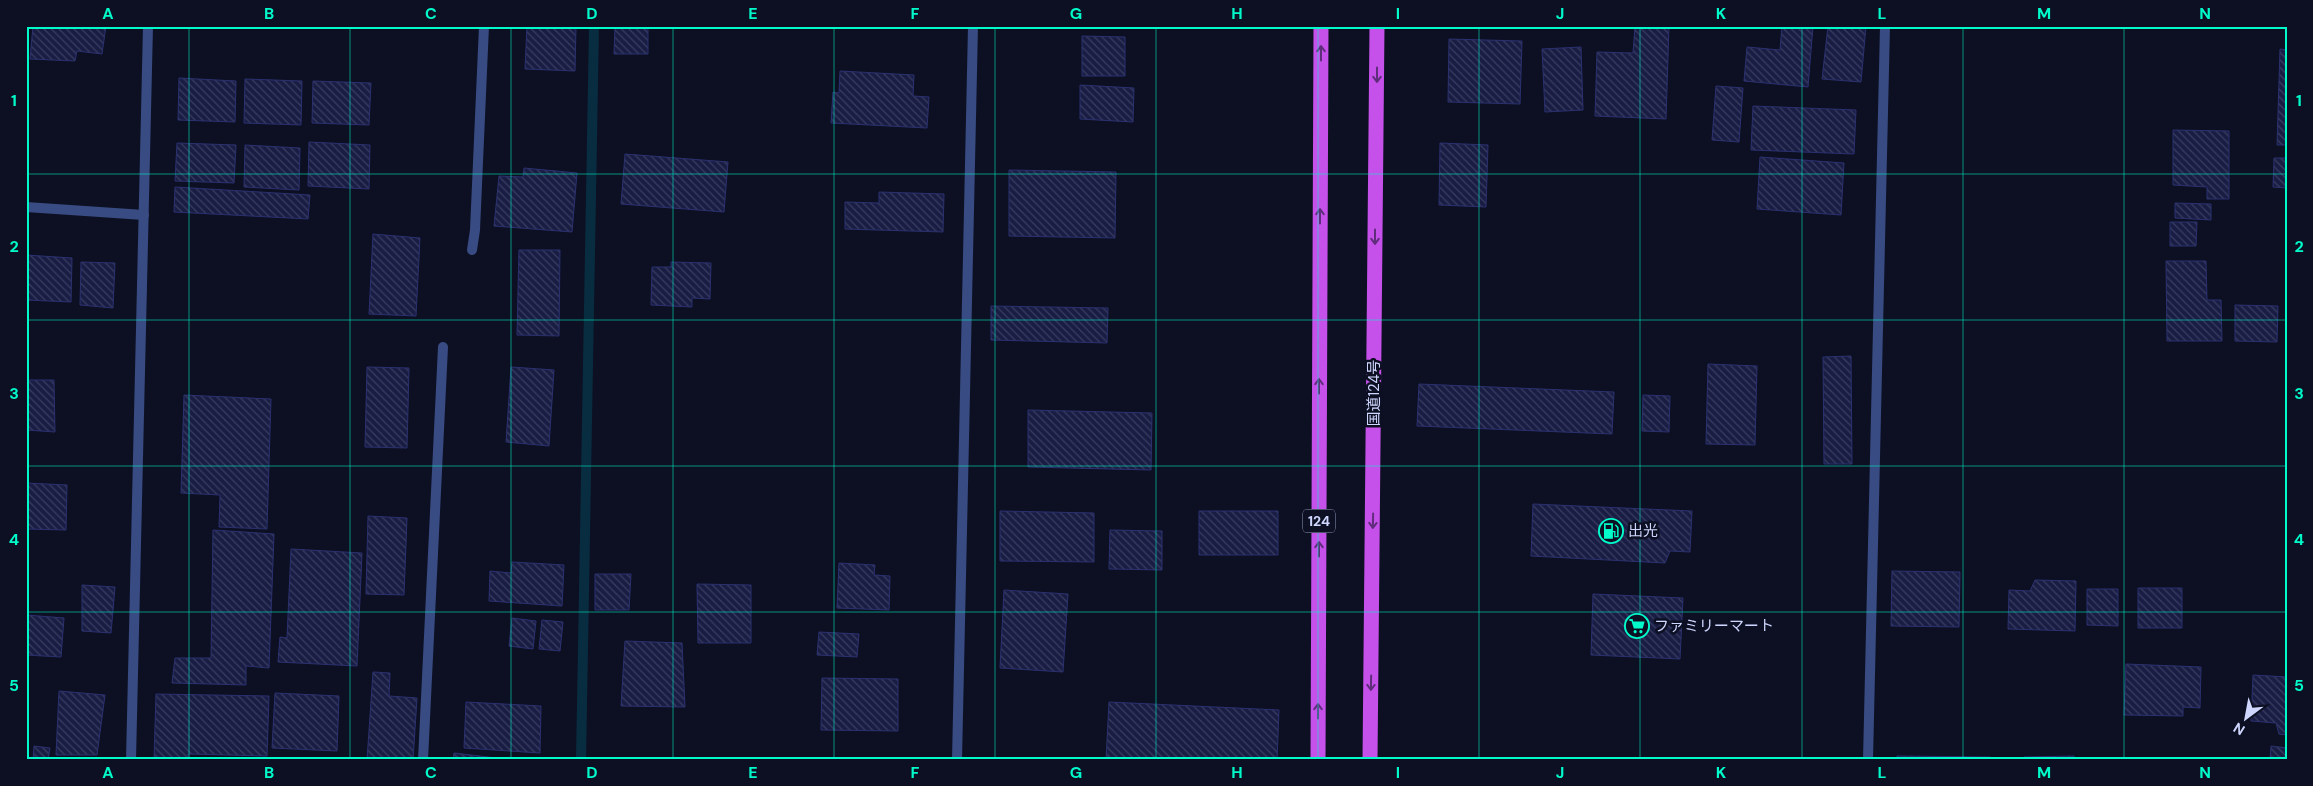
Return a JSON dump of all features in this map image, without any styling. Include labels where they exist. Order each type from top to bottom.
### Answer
[{"type":"highway","name":"124","points":[[1318,760],[1321,26]]},
{"type":"highway","name":"国道124号","points":[[1370,760],[1377,26]]},
{"type":"street","points":[[131,760],[148,26]]},
{"type":"street","points":[[472,250],[475,230],[484,26]]},
{"type":"street","points":[[957,760],[973,26]]},
{"type":"street","points":[[1868,760],[1885,26]]},
{"type":"street","points":[[26,207],[144,215]]},
{"type":"street","points":[[423,760],[442,347]]},
{"type":"building","points":[[33,26],[106,26],[102,54],[77,51],[75,61],[30,59]]},
{"type":"building","points":[[527,26],[576,26],[575,71],[525,69]]},
{"type":"building","points":[[615,26],[648,26],[648,54],[614,54]]},
{"type":"building","points":[[1635,26],[1669,26],[1666,119],[1595,116],[1597,52],[1633,53]]},
{"type":"building","points":[[1782,26],[1813,26],[1808,87],[1744,81],[1747,47],[1780,50]]},
{"type":"building","points":[[1828,26],[1866,26],[1861,82],[1822,79]]},
{"type":"building","points":[[1082,36],[1125,37],[1125,76],[1082,76]]},
{"type":"building","points":[[1449,39],[1522,41],[1520,104],[1448,102]]},
{"type":"building","points":[[1581,47],[1583,110],[1545,112],[1542,49]]},
{"type":"building","points":[[2280,49],[2287,50],[2287,145],[2277,145]]},
{"type":"building","points":[[840,71],[914,75],[913,96],[929,97],[927,128],[831,123],[833,92],[839,93]]},
{"type":"building","points":[[179,78],[236,81],[235,122],[178,120]]},
{"type":"building","points":[[245,79],[302,81],[301,125],[244,123]]},
{"type":"building","points":[[313,81],[371,83],[369,125],[312,123]]},
{"type":"building","points":[[1080,85],[1134,88],[1133,122],[1080,119]]},
{"type":"building","points":[[1716,86],[1743,88],[1739,142],[1712,140]]},
{"type":"building","points":[[1753,106],[1856,110],[1854,154],[1751,150]]},
{"type":"building","points":[[2173,130],[2229,131],[2229,199],[2207,199],[2207,187],[2173,185]]},
{"type":"building","points":[[309,142],[370,145],[369,189],[308,186]]},
{"type":"building","points":[[177,143],[236,145],[234,183],[175,181]]},
{"type":"building","points":[[1440,143],[1488,145],[1486,207],[1439,205]]},
{"type":"building","points":[[245,145],[300,148],[299,190],[244,187]]},
{"type":"building","points":[[625,154],[728,162],[724,212],[621,204]]},
{"type":"building","points":[[1760,157],[1844,163],[1841,215],[1757,209]]},
{"type":"building","points":[[2274,158],[2287,158],[2287,188],[2273,187]]},
{"type":"building","points":[[524,168],[577,173],[572,232],[494,226],[499,176],[523,177]]},
{"type":"building","points":[[1009,170],[1116,172],[1115,238],[1009,236]]},
{"type":"building","points":[[175,187],[310,195],[308,219],[174,212]]},
{"type":"building","points":[[879,192],[944,194],[943,232],[845,229],[845,202],[879,203]]},
{"type":"building","points":[[2175,203],[2211,204],[2211,220],[2175,218]]},
{"type":"building","points":[[2170,222],[2197,222],[2196,246],[2170,246]]},
{"type":"building","points":[[373,234],[420,238],[416,316],[369,314]]},
{"type":"building","points":[[519,250],[560,250],[559,336],[517,335]]},
{"type":"building","points":[[26,255],[72,258],[71,302],[26,300]]},
{"type":"building","points":[[2166,261],[2206,261],[2207,300],[2221,300],[2222,341],[2167,341]]},
{"type":"building","points":[[81,262],[115,263],[113,308],[80,305]]},
{"type":"building","points":[[671,262],[711,263],[710,299],[692,298],[692,307],[651,305],[652,267],[671,267]]},
{"type":"building","points":[[2235,305],[2278,306],[2277,342],[2235,341]]},
{"type":"building","points":[[991,306],[1108,308],[1107,343],[991,340]]},
{"type":"building","points":[[1851,356],[1852,464],[1824,464],[1823,357]]},
{"type":"building","points":[[1708,364],[1757,366],[1755,445],[1706,444]]},
{"type":"building","points":[[367,367],[409,368],[407,448],[365,447]]},
{"type":"building","points":[[511,367],[554,370],[549,446],[506,442]]},
{"type":"building","points":[[26,380],[54,380],[55,432],[26,430]]},
{"type":"building","points":[[1419,384],[1614,392],[1612,434],[1417,426]]},
{"type":"building","points":[[184,395],[271,399],[267,529],[219,527],[220,495],[181,493]]},
{"type":"building","points":[[1643,395],[1670,396],[1669,432],[1642,431]]},
{"type":"building","points":[[1028,410],[1152,413],[1151,470],[1028,467]]},
{"type":"building","points":[[26,483],[67,485],[66,530],[26,529]]},
{"type":"building","name":"出光","points":[[1533,504],[1692,511],[1690,552],[1670,551],[1665,563],[1531,556]]},
{"type":"building","points":[[1000,511],[1094,513],[1094,562],[1000,561]]},
{"type":"building","points":[[1199,511],[1278,511],[1278,555],[1199,555]]},
{"type":"building","points":[[368,516],[407,518],[404,595],[366,594]]},
{"type":"building","points":[[213,530],[274,534],[269,668],[246,666],[246,685],[172,683],[175,658],[211,658]]},
{"type":"building","points":[[1110,530],[1162,531],[1162,570],[1109,569]]},
{"type":"building","points":[[291,549],[362,553],[357,666],[278,662],[280,637],[287,638]]},
{"type":"building","points":[[512,562],[564,565],[562,606],[489,601],[490,571],[511,573]]},
{"type":"building","points":[[839,563],[875,565],[874,575],[890,576],[889,610],[837,608]]},
{"type":"building","points":[[1892,571],[1960,572],[1959,627],[1891,626]]},
{"type":"building","points":[[595,574],[631,574],[629,610],[595,610]]},
{"type":"building","points":[[2035,580],[2076,581],[2075,631],[2008,629],[2009,590],[2030,591]]},
{"type":"building","points":[[697,584],[751,585],[751,643],[698,643]]},
{"type":"building","points":[[82,585],[115,587],[111,633],[82,631]]},
{"type":"building","points":[[2138,588],[2182,588],[2182,628],[2138,628]]},
{"type":"building","points":[[2087,589],[2118,589],[2118,626],[2087,625]]},
{"type":"building","points":[[1004,590],[1068,594],[1063,672],[1000,668]]},
{"type":"building","name":"ファミリーマート","points":[[1593,594],[1683,598],[1680,659],[1591,655]]},
{"type":"building","points":[[26,615],[64,618],[61,657],[26,655]]},
{"type":"building","points":[[512,618],[536,621],[533,649],[509,646]]},
{"type":"building","points":[[542,620],[563,622],[560,651],[539,649]]},
{"type":"building","points":[[819,632],[859,634],[857,657],[817,655]]},
{"type":"building","points":[[625,641],[682,643],[685,707],[621,706]]},
{"type":"building","points":[[2126,664],[2201,667],[2200,708],[2183,707],[2183,716],[2124,715]]},
{"type":"building","points":[[373,672],[390,673],[389,696],[417,698],[413,760],[367,760]]},
{"type":"building","points":[[2253,675],[2287,677],[2287,735],[2279,734],[2276,723],[2251,721]]},
{"type":"building","points":[[822,678],[898,679],[898,731],[821,730]]},
{"type":"building","points":[[59,691],[105,695],[97,755],[56,755]]},
{"type":"building","points":[[275,693],[339,696],[337,751],[272,748]]},
{"type":"building","points":[[156,694],[269,696],[267,756],[188,754],[188,760],[154,760]]},
{"type":"building","points":[[466,702],[541,706],[540,753],[464,748]]},
{"type":"building","points":[[1109,702],[1279,710],[1277,760],[1106,760]]},
{"type":"building","points":[[34,746],[50,748],[48,760],[33,760]]},
{"type":"building","points":[[2271,746],[2287,748],[2287,760],[2270,760]]},
{"type":"building","points":[[454,753],[496,758],[496,760],[453,760]]},
{"type":"building","points":[[1897,756],[1990,757],[1990,760],[1897,760]]},
{"type":"building","points":[[2074,756],[2074,760],[2024,760],[2024,757]]},
{"type":"waterway","points":[[581,760],[594,26]]},
{"type":"place","name":"出光","points":[[1611,531]]},
{"type":"place","name":"ファミリーマート","points":[[1637,626]]}]
